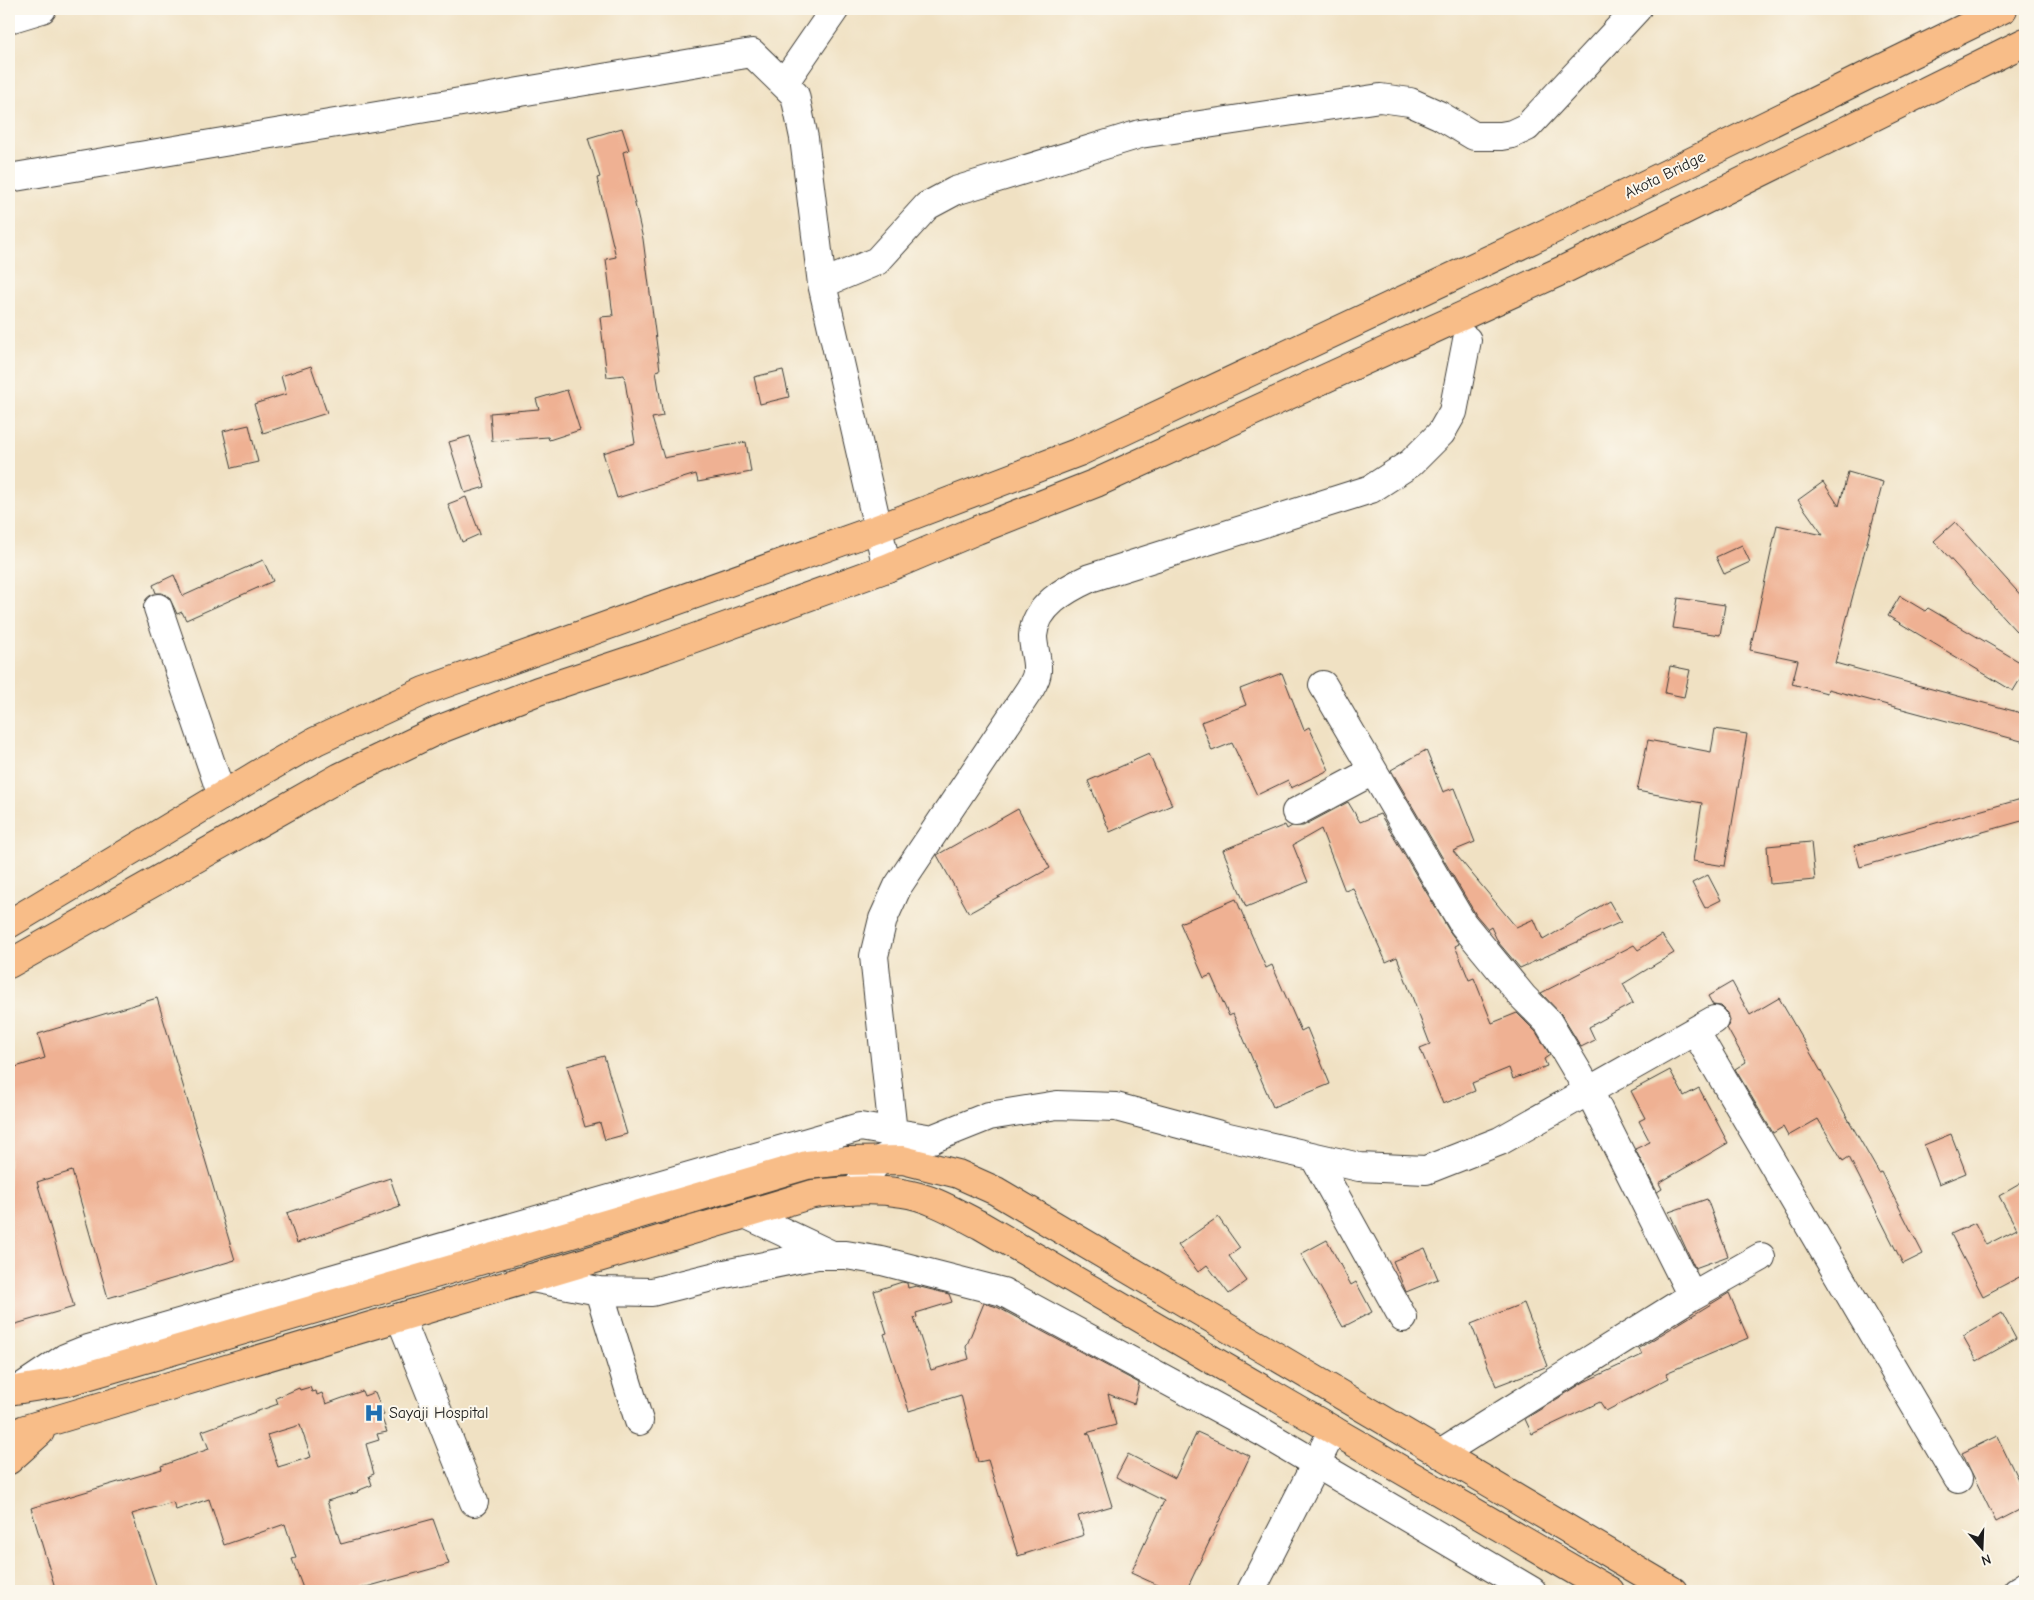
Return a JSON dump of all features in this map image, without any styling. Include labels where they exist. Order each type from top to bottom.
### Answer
[{"type":"main road","name":"Akota Bridge","points":[[9,924],[316,741],[424,691],[877,530],[1079,452],[1546,234],[2003,9]]},
{"type":"main road","points":[[9,964],[340,777],[438,730],[538,691],[664,649],[888,568],[1104,479],[1563,270],[2025,42]]},
{"type":"main road","points":[[14,1390],[66,1382],[807,1165],[846,1160],[903,1160],[948,1172],[996,1191],[1672,1591]]},
{"type":"main road","points":[[9,1437],[25,1429],[812,1194],[855,1190],[902,1193],[941,1204],[980,1224],[1610,1591]]},
{"type":"main road","points":[[9,1460],[40,1432],[68,1417]]},
{"type":"street","points":[[9,19],[42,9]]},
{"type":"street","points":[[784,83],[835,9]]},
{"type":"street","points":[[822,284],[877,261],[927,206],[955,191],[1140,134],[1380,98],[1410,102],[1440,115],[1474,136],[1512,134],[1527,127],[1637,9]]},
{"type":"street","points":[[9,178],[752,53],[795,95],[804,138],[822,284],[877,530],[888,568]]},
{"type":"street","points":[[893,1133],[874,956],[883,919],[898,886],[1030,689],[1037,672],[1033,635],[1037,621],[1047,605],[1065,590],[1090,578],[1371,489],[1411,463],[1441,434],[1453,412],[1467,340]]},
{"type":"street","points":[[158,608],[222,796]]},
{"type":"street","points":[[1322,685],[1463,924],[1523,997],[1548,1022],[1589,1091],[1692,1296]]},
{"type":"street","points":[[1296,812],[1373,771]]},
{"type":"street","points":[[855,1190],[878,1160],[989,1116],[1057,1104],[1116,1107],[1224,1136],[1359,1167],[1426,1170],[1500,1142],[1704,1025],[1958,1479]]},
{"type":"street","points":[[14,1390],[65,1358],[85,1350],[860,1127],[933,1139]]},
{"type":"street","points":[[1314,1157],[1404,1318]]},
{"type":"street","points":[[745,1214],[832,1255]]},
{"type":"street","points":[[532,1278],[599,1291],[652,1292],[817,1255],[846,1255],[882,1261],[1003,1292],[1264,1433],[1532,1591]]},
{"type":"street","points":[[1440,1454],[1692,1296],[1761,1257]]},
{"type":"street","points":[[599,1291],[639,1421]]},
{"type":"street","points":[[400,1317],[474,1502]]},
{"type":"street","points":[[1251,1591],[1333,1430]]},
{"type":"street","points":[[2017,1591],[2025,1586]]},
{"type":"building","points":[[622,128],[629,150],[623,152],[643,239],[660,370],[656,371],[663,416],[652,418],[664,458],[746,442],[751,472],[698,482],[696,474],[617,498],[603,453],[635,443],[624,375],[607,377],[600,317],[613,316],[606,259],[616,257],[597,178],[600,177],[588,138]]},
{"type":"building","points":[[311,366],[327,413],[263,433],[254,404],[286,394],[281,376]]},
{"type":"building","points":[[783,370],[789,397],[760,404],[754,377]]},
{"type":"building","points":[[567,390],[580,430],[549,440],[548,437],[492,441],[490,413],[539,409],[536,399]]},
{"type":"building","points":[[249,425],[258,462],[232,468],[223,431]]},
{"type":"building","points":[[470,436],[485,487],[465,493],[449,442]]},
{"type":"building","points":[[1848,472],[1883,482],[1835,663],[2025,714],[2025,742],[1828,689],[1827,693],[1792,684],[1798,660],[1750,650],[1777,525],[1823,535],[1798,500],[1823,482],[1839,506]]},
{"type":"building","points":[[466,497],[480,534],[462,542],[448,504]]},
{"type":"building","points":[[1955,522],[2025,600],[2025,641],[1934,541]]},
{"type":"building","points":[[1742,545],[1750,562],[1724,574],[1716,557]]},
{"type":"building","points":[[263,560],[273,581],[186,620],[182,612],[177,614],[169,597],[162,593],[156,593],[153,585],[174,575],[183,596]]},
{"type":"building","points":[[1900,596],[1925,611],[1928,608],[2025,665],[2025,671],[2013,691],[1888,616]]},
{"type":"building","points":[[1678,598],[1725,605],[1720,635],[1673,628]]},
{"type":"building","points":[[1670,666],[1690,670],[1684,697],[1665,693]]},
{"type":"building","points":[[1282,673],[1304,730],[1309,727],[1329,770],[1291,788],[1288,780],[1257,795],[1232,743],[1212,751],[1201,722],[1246,705],[1240,689]]},
{"type":"building","points":[[1715,729],[1747,734],[1725,866],[1693,861],[1702,803],[1637,791],[1648,740],[1711,752]]},
{"type":"building","points":[[1426,750],[1443,792],[1454,788],[1475,842],[1453,851],[1516,927],[1534,919],[1543,940],[1609,901],[1621,922],[1520,968],[1498,942],[1491,927],[1488,929],[1476,915],[1391,770]]},
{"type":"building","points":[[1149,754],[1172,805],[1110,832],[1088,781]]},
{"type":"building","points":[[2025,798],[2025,820],[1860,867],[1854,846]]},
{"type":"building","points":[[1348,802],[1360,822],[1380,814],[1459,944],[1455,946],[1469,980],[1474,978],[1492,1023],[1517,1013],[1536,1032],[1550,1055],[1544,1059],[1547,1066],[1513,1079],[1509,1068],[1472,1083],[1475,1091],[1443,1104],[1420,1048],[1430,1044],[1397,957],[1386,962],[1353,888],[1345,891],[1321,829],[1293,845],[1308,882],[1246,907],[1223,850],[1285,825],[1287,829],[1292,826],[1303,826]]},
{"type":"building","points":[[1018,809],[1050,868],[969,913],[937,855]]},
{"type":"building","points":[[1811,842],[1815,880],[1770,884],[1767,846]]},
{"type":"building","points":[[1708,875],[1721,900],[1705,908],[1692,883]]},
{"type":"building","points":[[1236,899],[1266,968],[1272,965],[1301,1031],[1307,1028],[1330,1084],[1273,1107],[1233,1014],[1229,1016],[1211,975],[1204,978],[1180,923]]},
{"type":"building","points":[[1662,935],[1674,953],[1623,984],[1633,1003],[1589,1027],[1595,1040],[1581,1047],[1561,1014],[1541,993],[1634,945],[1638,950]]},
{"type":"building","points":[[1732,982],[1750,1015],[1779,998],[1879,1173],[1881,1172],[1923,1254],[1903,1264],[1849,1157],[1843,1161],[1818,1119],[1788,1136],[1783,1127],[1773,1133],[1735,1069],[1746,1062],[1727,1028],[1730,1021],[1728,1013],[1721,1006],[1713,1005],[1708,996]]},
{"type":"building","points":[[157,998],[235,1260],[108,1298],[72,1171],[37,1182],[74,1307],[9,1326],[9,1069],[45,1058],[38,1034]]},
{"type":"building","points":[[604,1056],[627,1134],[605,1140],[600,1123],[585,1127],[567,1066]]},
{"type":"building","points":[[1670,1070],[1684,1096],[1699,1088],[1728,1143],[1659,1183],[1662,1189],[1657,1192],[1635,1149],[1650,1142],[1639,1121],[1645,1118],[1631,1091]]},
{"type":"building","points":[[1951,1134],[1966,1173],[1939,1184],[1924,1145]]},
{"type":"building","points":[[390,1178],[400,1207],[297,1243],[287,1213]]},
{"type":"building","points":[[2025,1181],[2025,1274],[1983,1296],[1951,1234],[1975,1223],[1986,1245],[2017,1229],[1999,1196]]},
{"type":"building","points":[[1707,1199],[1728,1256],[1695,1268],[1669,1212]]},
{"type":"building","points":[[1218,1217],[1240,1248],[1229,1256],[1247,1281],[1229,1294],[1207,1265],[1198,1272],[1178,1245]]},
{"type":"building","points":[[1327,1240],[1351,1285],[1356,1282],[1372,1312],[1343,1327],[1301,1254]]},
{"type":"building","points":[[1425,1248],[1438,1279],[1406,1292],[1393,1261]]},
{"type":"building","points":[[902,1282],[907,1283],[908,1288],[916,1286],[949,1294],[952,1302],[916,1313],[917,1317],[914,1318],[931,1370],[969,1359],[966,1347],[984,1303],[997,1307],[1139,1383],[1134,1404],[1108,1394],[1116,1425],[1086,1433],[1090,1435],[1112,1506],[1078,1516],[1084,1535],[1018,1556],[988,1460],[978,1462],[961,1395],[909,1411],[884,1334],[887,1333],[874,1291]]},
{"type":"building","points":[[1729,1293],[1748,1338],[1666,1373],[1669,1378],[1606,1411],[1600,1402],[1532,1434],[1525,1419],[1584,1382],[1642,1355],[1639,1348]]},
{"type":"building","points":[[1524,1303],[1548,1366],[1496,1386],[1471,1324]]},
{"type":"building","points":[[2002,1313],[2016,1339],[1977,1361],[1963,1336]]},
{"type":"building","points":[[310,1387],[312,1392],[316,1391],[317,1395],[322,1393],[326,1404],[362,1391],[364,1396],[375,1392],[384,1415],[381,1416],[387,1432],[377,1434],[379,1440],[366,1444],[374,1474],[369,1476],[372,1485],[358,1492],[327,1501],[341,1544],[433,1519],[449,1564],[352,1591],[304,1591],[292,1559],[296,1558],[285,1524],[224,1545],[209,1499],[176,1510],[173,1502],[132,1514],[158,1591],[56,1591],[31,1508],[162,1469],[161,1466],[209,1449],[202,1431],[278,1404],[276,1398],[299,1388],[300,1390]],"holes":[[[300,1425],[311,1457],[278,1467],[267,1435]]]},
{"type":"building","points":[[1197,1432],[1250,1456],[1186,1591],[1171,1591],[1131,1573],[1164,1501],[1116,1477],[1128,1454],[1175,1478]]},
{"type":"building","points":[[1997,1436],[2025,1494],[2025,1507],[1996,1522],[1962,1453]]},
{"type":"place","name":"Sayaji Hospital","points":[[374,1413]]}]
